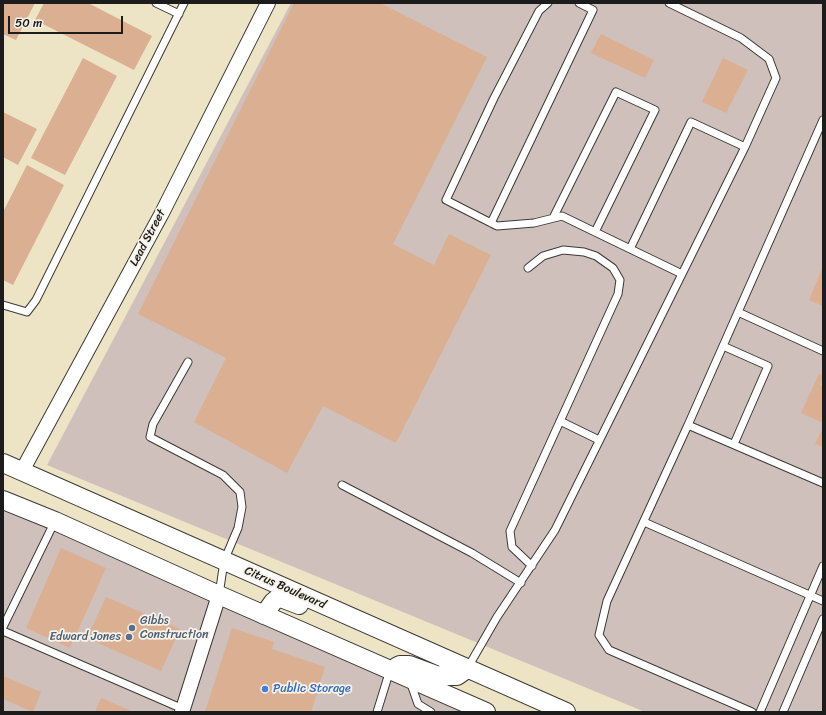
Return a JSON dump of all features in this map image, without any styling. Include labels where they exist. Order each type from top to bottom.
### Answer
[{"type":"street","name":"Lead Street","points":[[22,470],[162,213],[268,3]]},
{"type":"street","name":"Citrus Boulevard","points":[[3,462],[566,712]]},
{"type":"street","points":[[3,500],[55,521],[219,596],[410,678],[475,710]]},
{"type":"street","points":[[182,710],[219,596]]},
{"type":"street","points":[[264,615],[272,602],[281,598],[360,631],[370,633],[383,631]]},
{"type":"street","points":[[391,670],[400,665],[409,666],[436,675],[457,676],[467,669]]},
{"type":"lane","points":[[156,3],[179,14]]},
{"type":"lane","points":[[3,305],[14,310],[27,312],[36,300],[184,3]]},
{"type":"lane","points":[[548,3],[539,12],[498,91],[446,200],[497,226],[534,223],[562,216],[682,274]]},
{"type":"lane","points":[[491,223],[593,10],[579,3]]},
{"type":"lane","points":[[467,669],[498,617],[555,530],[745,147],[776,78],[769,60],[740,38],[669,3]]},
{"type":"lane","points":[[553,218],[616,92],[655,110],[595,232]]},
{"type":"lane","points":[[752,712],[609,650],[599,635],[607,601],[688,425],[823,120]]},
{"type":"lane","points":[[630,249],[691,122],[745,147]]},
{"type":"lane","points":[[528,268],[543,256],[563,250],[584,252],[596,256],[613,268],[620,280],[618,294],[510,531],[512,547],[532,566]]},
{"type":"lane","points":[[738,312],[823,351]]},
{"type":"lane","points":[[723,346],[768,366],[734,444]]},
{"type":"lane","points":[[188,362],[153,424],[150,437],[223,474],[240,492],[242,507],[238,528],[224,561],[219,596]]},
{"type":"lane","points":[[560,421],[599,440]]},
{"type":"lane","points":[[688,425],[823,483]]},
{"type":"lane","points":[[342,485],[472,554],[521,583]]},
{"type":"lane","points":[[3,627],[55,521]]},
{"type":"lane","points":[[644,522],[823,601]]},
{"type":"lane","points":[[760,712],[823,566]]},
{"type":"lane","points":[[783,712],[823,619]]},
{"type":"lane","points":[[3,631],[182,710]]},
{"type":"lane","points":[[377,712],[391,670]]},
{"type":"lane","points":[[410,678],[418,704],[431,712]]},
{"type":"shaded area","points":[[291,3],[823,3],[823,712],[645,712],[47,465]]},
{"type":"shaded area","points":[[3,501],[226,607],[461,712],[3,712]]},
{"type":"building","points":[[3,3],[35,3],[16,40],[3,34]]},
{"type":"building","points":[[44,3],[88,3],[152,36],[134,70],[35,20]]},
{"type":"building","points":[[294,3],[380,3],[487,57],[393,244],[434,265],[449,234],[491,255],[396,443],[323,406],[287,473],[194,422],[226,358],[138,314]]},
{"type":"building","points":[[601,34],[654,60],[645,78],[591,53]]},
{"type":"building","points":[[83,58],[117,76],[65,175],[31,158]]},
{"type":"building","points":[[723,58],[748,70],[726,113],[702,102]]},
{"type":"building","points":[[3,112],[37,129],[18,165],[3,157]]},
{"type":"building","points":[[27,165],[64,185],[13,285],[3,280],[3,212]]},
{"type":"building","points":[[823,267],[823,306],[809,300]]},
{"type":"building","points":[[819,374],[823,375],[820,385],[823,387],[823,423],[801,413]]},
{"type":"building","points":[[823,428],[823,447],[815,444]]},
{"type":"building","points":[[61,548],[106,568],[70,648],[26,628]]},
{"type":"building","points":[[106,597],[180,629],[161,671],[87,638]]},
{"type":"building","name":"Public Storage","points":[[232,628],[274,642],[272,649],[325,667],[311,712],[205,712]]},
{"type":"building","points":[[3,676],[41,692],[33,712],[3,699]]},
{"type":"building","points":[[101,698],[134,712],[95,712]]},
{"type":"place","name":"Gibbs Construction","points":[[132,628]]},
{"type":"place","name":"Edward Jones","points":[[129,637]]},
{"type":"place","name":"Public Storage","points":[[265,689]]}]
